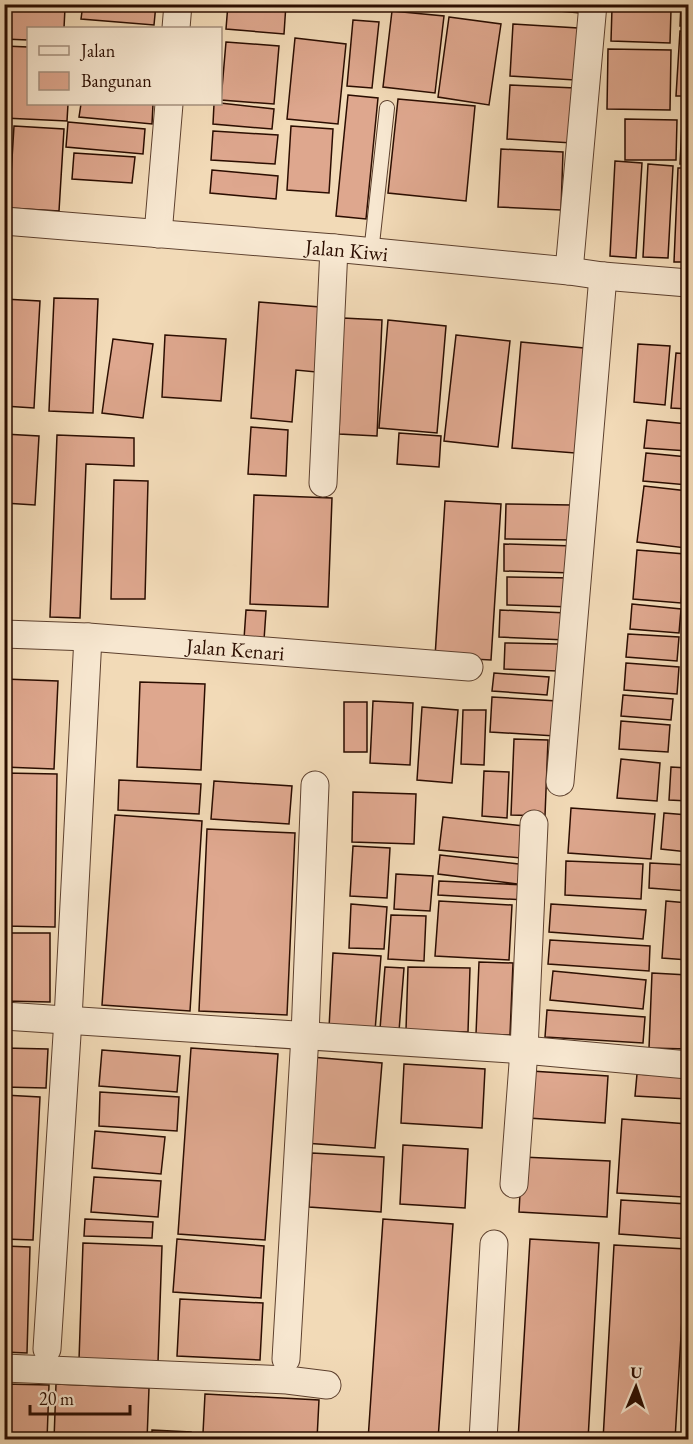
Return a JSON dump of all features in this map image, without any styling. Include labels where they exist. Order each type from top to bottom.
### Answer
[{"type":"street","points":[[176,27],[178,4]]},
{"type":"street","points":[[569,271],[593,4]]},
{"type":"street","points":[[158,234],[169,105]]},
{"type":"street","name":"Jalan Kiwi","points":[[4,220],[334,248],[688,283]]},
{"type":"street","points":[[324,483],[334,248]]},
{"type":"street","points":[[560,782],[603,276]]},
{"type":"street","name":"Jalan Kenari","points":[[4,634],[88,638],[468,668]]},
{"type":"street","points":[[47,1349],[68,1020],[88,638]]},
{"type":"street","points":[[286,1359],[305,1035],[315,785]]},
{"type":"street","points":[[514,1184],[524,1050],[534,824]]},
{"type":"street","points":[[4,1016],[524,1050],[688,1065]]},
{"type":"street","points":[[483,1440],[494,1244]]},
{"type":"street","points":[[4,1368],[287,1380],[327,1384]]},
{"type":"lane","points":[[371,253],[387,108]]},
{"type":"building","points":[[83,4],[156,4],[154,25],[81,19]]},
{"type":"building","points":[[228,4],[286,4],[284,34],[226,29]]},
{"type":"building","points":[[408,4],[440,4],[440,7]]},
{"type":"building","points":[[465,4],[497,4],[497,8],[465,7]]},
{"type":"building","points":[[527,4],[581,4],[580,13],[527,8]]},
{"type":"building","points":[[681,4],[688,4],[688,26],[680,26]]},
{"type":"building","points":[[4,6],[65,8],[64,27],[27,27],[27,40],[4,39]]},
{"type":"building","points":[[612,8],[671,10],[670,43],[611,41]]},
{"type":"building","points":[[392,11],[444,16],[435,93],[383,87]]},
{"type":"building","points":[[449,17],[501,24],[489,105],[438,97]]},
{"type":"building","points":[[353,20],[379,22],[372,88],[347,86]]},
{"type":"building","points":[[513,24],[578,28],[575,80],[510,76]]},
{"type":"building","points":[[680,31],[688,32],[688,96],[676,96]]},
{"type":"building","points":[[295,38],[346,44],[338,124],[287,119]]},
{"type":"building","points":[[226,42],[279,46],[274,104],[222,100]]},
{"type":"building","points":[[4,46],[27,47],[27,105],[68,105],[67,121],[4,118]]},
{"type":"building","points":[[608,49],[671,50],[670,110],[607,109]]},
{"type":"building","points":[[510,85],[575,88],[572,143],[507,139]]},
{"type":"building","points":[[348,95],[378,98],[366,219],[336,216]]},
{"type":"building","points":[[398,99],[475,106],[466,201],[388,193]]},
{"type":"building","points":[[222,103],[274,109],[272,129],[213,124],[214,105]]},
{"type":"building","points":[[683,103],[688,103],[688,164],[680,164]]},
{"type":"building","points":[[81,105],[153,105],[152,124],[79,117]]},
{"type":"building","points":[[625,119],[677,120],[676,160],[625,160]]},
{"type":"building","points":[[68,122],[145,129],[143,154],[66,147]]},
{"type":"building","points":[[14,126],[64,129],[59,211],[9,208]]},
{"type":"building","points":[[291,126],[333,129],[329,193],[287,190]]},
{"type":"building","points":[[213,131],[278,135],[275,164],[211,160]]},
{"type":"building","points":[[501,149],[563,152],[561,210],[498,207]]},
{"type":"building","points":[[74,153],[135,157],[132,183],[72,179]]},
{"type":"building","points":[[615,161],[642,163],[636,258],[610,256]]},
{"type":"building","points":[[648,164],[673,166],[668,258],[643,257]]},
{"type":"building","points":[[678,168],[688,168],[688,262],[674,262]]},
{"type":"building","points":[[212,170],[278,176],[276,199],[210,193]]},
{"type":"building","points":[[54,298],[98,299],[93,413],[49,411]]},
{"type":"building","points":[[4,299],[40,301],[34,408],[4,406]]},
{"type":"building","points":[[259,302],[320,307],[316,372],[296,370],[292,422],[251,418]]},
{"type":"building","points":[[343,318],[382,320],[377,436],[339,434]]},
{"type":"building","points":[[388,320],[446,326],[437,433],[379,428]]},
{"type":"building","points":[[165,335],[226,339],[221,401],[162,397]]},
{"type":"building","points":[[456,335],[510,341],[498,447],[444,441]]},
{"type":"building","points":[[113,339],[153,344],[143,418],[102,413]]},
{"type":"building","points":[[521,342],[584,348],[575,453],[512,448]]},
{"type":"building","points":[[638,344],[670,346],[665,405],[634,402]]},
{"type":"building","points":[[676,353],[688,354],[688,409],[671,408]]},
{"type":"building","points":[[647,420],[688,424],[688,451],[644,448]]},
{"type":"building","points":[[251,427],[288,430],[286,476],[248,474]]},
{"type":"building","points":[[399,433],[441,436],[439,467],[397,464]]},
{"type":"building","points":[[4,434],[39,436],[35,505],[4,503]]},
{"type":"building","points":[[57,435],[134,438],[134,466],[86,464],[80,618],[50,617]]},
{"type":"building","points":[[646,453],[688,457],[688,485],[643,481]]},
{"type":"building","points":[[114,480],[148,481],[145,599],[111,599]]},
{"type":"building","points":[[644,486],[688,491],[686,548],[637,542]]},
{"type":"building","points":[[254,495],[332,498],[328,607],[250,604]]},
{"type":"building","points":[[445,501],[501,504],[491,660],[435,657]]},
{"type":"building","points":[[506,504],[571,505],[571,540],[505,539]]},
{"type":"building","points":[[4,508],[10,508],[8,606],[4,606]]},
{"type":"building","points":[[504,544],[574,546],[573,573],[504,571]]},
{"type":"building","points":[[637,550],[685,554],[681,603],[633,599]]},
{"type":"building","points":[[507,577],[572,578],[572,607],[507,605]]},
{"type":"building","points":[[632,604],[681,609],[679,633],[630,629]]},
{"type":"building","points":[[246,610],[266,611],[264,640],[244,639]]},
{"type":"building","points":[[500,610],[567,613],[566,640],[499,637]]},
{"type":"building","points":[[628,634],[679,637],[677,661],[626,657]]},
{"type":"building","points":[[505,643],[559,644],[558,671],[504,669]]},
{"type":"building","points":[[626,663],[679,667],[677,694],[624,690]]},
{"type":"building","points":[[494,673],[549,677],[547,695],[492,691]]},
{"type":"building","points":[[4,679],[58,681],[54,769],[4,767]]},
{"type":"building","points":[[140,682],[205,684],[201,770],[137,767]]},
{"type":"building","points":[[623,695],[673,699],[671,720],[621,716]]},
{"type":"building","points":[[492,697],[557,701],[555,736],[490,732]]},
{"type":"building","points":[[373,701],[413,703],[410,765],[370,763]]},
{"type":"building","points":[[344,702],[367,702],[367,752],[344,752]]},
{"type":"building","points":[[422,707],[458,710],[452,783],[417,780]]},
{"type":"building","points":[[463,710],[486,710],[484,765],[461,764]]},
{"type":"building","points":[[621,721],[670,725],[668,752],[619,749]]},
{"type":"building","points":[[514,739],[548,740],[545,816],[511,815]]},
{"type":"building","points":[[621,759],[660,763],[657,801],[617,798]]},
{"type":"building","points":[[671,767],[688,768],[688,801],[669,800]]},
{"type":"building","points":[[484,771],[509,772],[507,818],[482,816]]},
{"type":"building","points":[[4,773],[57,774],[55,927],[4,926]]},
{"type":"building","points":[[119,780],[201,784],[199,814],[118,810]]},
{"type":"building","points":[[214,781],[292,786],[289,824],[211,819]]},
{"type":"building","points":[[353,792],[416,794],[414,844],[352,842]]},
{"type":"building","points":[[571,808],[655,814],[651,859],[568,853]]},
{"type":"building","points":[[664,813],[688,815],[688,852],[661,849]]},
{"type":"building","points":[[115,815],[202,821],[190,1011],[102,1005]]},
{"type":"building","points":[[443,817],[524,826],[521,858],[439,850]]},
{"type":"building","points":[[207,829],[295,833],[287,1015],[199,1011]]},
{"type":"building","points":[[353,846],[390,848],[387,898],[350,896]]},
{"type":"building","points":[[440,855],[527,865],[525,885],[438,874]]},
{"type":"building","points":[[566,861],[643,864],[641,899],[565,895]]},
{"type":"building","points":[[650,863],[688,865],[688,891],[649,888]]},
{"type":"building","points":[[396,874],[433,876],[430,911],[394,909]]},
{"type":"building","points":[[439,881],[525,885],[525,900],[438,895]]},
{"type":"building","points":[[439,901],[512,905],[509,960],[435,956]]},
{"type":"building","points":[[666,901],[688,903],[688,960],[662,958]]},
{"type":"building","points":[[351,904],[387,907],[384,949],[349,948]]},
{"type":"building","points":[[551,904],[646,910],[643,939],[549,932]]},
{"type":"building","points":[[391,915],[426,916],[424,961],[388,959]]},
{"type":"building","points":[[4,933],[50,933],[50,1002],[4,1001]]},
{"type":"building","points":[[550,940],[650,946],[649,971],[548,964]]},
{"type":"building","points":[[333,953],[381,956],[375,1031],[329,1028]]},
{"type":"building","points":[[479,962],[513,963],[510,1035],[476,1034]]},
{"type":"building","points":[[385,967],[404,968],[399,1031],[380,1029]]},
{"type":"building","points":[[408,967],[470,968],[468,1032],[406,1030]]},
{"type":"building","points":[[553,971],[646,980],[643,1009],[550,1000]]},
{"type":"building","points":[[652,973],[688,975],[688,1049],[649,1048]]},
{"type":"building","points":[[547,1010],[645,1017],[643,1043],[545,1037]]},
{"type":"building","points":[[4,1048],[48,1049],[46,1088],[4,1087]]},
{"type":"building","points":[[191,1048],[278,1054],[265,1240],[178,1234]]},
{"type":"building","points":[[102,1050],[180,1056],[177,1092],[99,1086]]},
{"type":"building","points":[[311,1057],[382,1063],[375,1148],[304,1143]]},
{"type":"building","points":[[404,1064],[485,1069],[482,1128],[401,1123]]},
{"type":"building","points":[[531,1071],[608,1076],[605,1123],[528,1118]]},
{"type":"building","points":[[637,1074],[688,1077],[688,1099],[635,1096]]},
{"type":"building","points":[[100,1092],[179,1097],[177,1131],[99,1126]]},
{"type":"building","points":[[4,1095],[40,1097],[33,1240],[4,1239]]},
{"type":"building","points":[[622,1119],[688,1124],[683,1197],[617,1193]]},
{"type":"building","points":[[95,1131],[165,1137],[161,1174],[92,1168]]},
{"type":"building","points":[[403,1145],[468,1149],[465,1208],[400,1204]]},
{"type":"building","points":[[312,1153],[384,1157],[381,1212],[309,1207]]},
{"type":"building","points":[[522,1157],[610,1161],[607,1217],[519,1212]]},
{"type":"building","points":[[94,1177],[161,1181],[158,1217],[91,1212]]},
{"type":"building","points":[[621,1200],[688,1204],[688,1239],[619,1234]]},
{"type":"building","points":[[85,1219],[153,1222],[152,1238],[84,1236]]},
{"type":"building","points":[[383,1219],[453,1224],[438,1440],[368,1440]]},
{"type":"building","points":[[177,1239],[264,1246],[261,1298],[173,1292]]},
{"type":"building","points":[[530,1239],[599,1243],[588,1440],[518,1440]]},
{"type":"building","points":[[83,1243],[162,1246],[158,1363],[79,1360]]},
{"type":"building","points":[[614,1245],[686,1249],[675,1440],[603,1440]]},
{"type":"building","points":[[4,1246],[30,1247],[27,1353],[4,1352]]},
{"type":"building","points":[[180,1299],[263,1303],[260,1360],[177,1356]]},
{"type":"building","points":[[4,1384],[49,1385],[47,1440],[4,1440]]},
{"type":"building","points":[[56,1384],[149,1388],[147,1440],[54,1440]]},
{"type":"building","points":[[205,1394],[319,1400],[317,1439],[203,1433]]},
{"type":"building","points":[[152,1430],[191,1432],[191,1440],[152,1440]]}]
